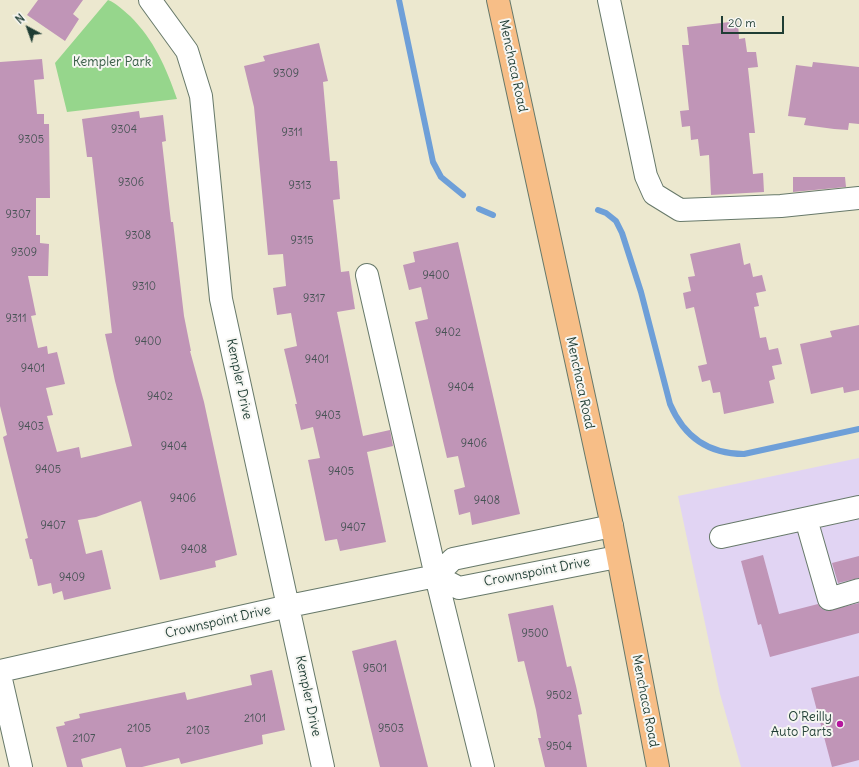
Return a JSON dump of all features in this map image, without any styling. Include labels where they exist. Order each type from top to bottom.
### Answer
[{"type":"main road","name":"Menchaca Road","points":[[498,0],[612,526],[658,767]]},
{"type":"street","name":"Kempler Drive","points":[[150,0],[187,51],[201,96],[221,299],[323,767]]},
{"type":"street","points":[[609,0],[646,176],[654,194],[680,210],[781,206],[859,198]]},
{"type":"street","points":[[368,275],[436,576],[483,767]]},
{"type":"street","points":[[721,537],[859,507]]},
{"type":"street","points":[[806,519],[829,599],[859,590]]},
{"type":"street","points":[[436,576],[453,559],[612,526]]},
{"type":"street","name":"Crownspoint Drive","points":[[0,671],[289,606],[436,576],[459,588],[617,557]]},
{"type":"street","points":[[0,675],[21,767]]},
{"type":"shaded area","points":[[859,458],[859,767],[741,767],[720,694],[678,496]]},
{"type":"green space","name":"Kempler Park","points":[[108,0],[117,5],[130,16],[153,44],[164,65],[177,99],[67,112],[55,63]]},
{"type":"building","points":[[38,0],[83,0],[73,14],[79,19],[65,41],[27,15]]},
{"type":"building","points":[[738,21],[739,39],[745,38],[747,52],[756,52],[758,67],[748,68],[755,133],[749,133],[753,174],[763,173],[764,192],[711,195],[709,155],[700,156],[698,139],[691,140],[690,126],[682,127],[680,111],[689,110],[682,45],[689,45],[687,27]]},
{"type":"building","points":[[319,43],[328,81],[323,82],[330,161],[337,161],[340,199],[333,200],[341,272],[349,271],[355,309],[337,312],[363,436],[390,430],[393,446],[367,452],[386,542],[340,551],[337,539],[325,541],[308,460],[320,458],[313,427],[301,430],[295,404],[297,404],[284,349],[297,346],[291,313],[277,315],[273,288],[286,286],[283,254],[268,255],[254,107],[244,66],[265,61],[263,56]]},
{"type":"building","points":[[42,59],[44,79],[34,80],[37,114],[44,114],[44,124],[49,124],[50,198],[36,198],[36,235],[40,235],[40,243],[49,244],[48,276],[28,276],[36,315],[31,316],[38,348],[47,346],[48,354],[57,352],[65,384],[46,388],[53,415],[47,416],[57,452],[79,447],[81,458],[132,446],[115,381],[105,334],[112,333],[92,157],[87,157],[82,119],[139,111],[140,118],[163,115],[166,141],[162,142],[184,316],[190,351],[204,402],[237,555],[215,561],[216,567],[160,580],[141,501],[96,517],[78,520],[86,554],[102,550],[111,589],[64,600],[62,591],[53,594],[51,583],[38,586],[32,559],[30,559],[25,539],[28,538],[3,437],[7,435],[0,406],[0,62]]},
{"type":"building","points":[[813,62],[859,67],[859,124],[849,123],[848,130],[834,129],[804,125],[806,118],[788,116],[796,65],[812,67]]},
{"type":"building","points":[[793,177],[845,177],[846,187],[793,192]]},
{"type":"building","points":[[458,242],[520,514],[472,525],[470,512],[459,515],[454,490],[465,487],[458,456],[447,458],[415,322],[428,319],[421,287],[409,290],[403,265],[415,262],[413,252]]},
{"type":"building","points":[[740,243],[744,265],[750,263],[753,277],[762,275],[766,291],[756,293],[759,306],[754,307],[760,338],[766,337],[769,350],[778,348],[782,364],[772,366],[775,379],[769,381],[774,403],[724,414],[720,392],[713,393],[710,380],[702,382],[698,366],[707,364],[694,307],[686,309],[683,293],[691,291],[688,277],[695,276],[690,254]]},
{"type":"building","points":[[859,325],[859,390],[844,393],[843,387],[811,394],[800,344],[832,337],[830,331]]},
{"type":"building","points":[[763,555],[779,614],[818,604],[826,611],[859,603],[859,633],[770,657],[761,624],[758,625],[741,561]]},
{"type":"building","points":[[859,556],[859,578],[838,583],[832,563]]},
{"type":"building","points":[[553,605],[567,667],[571,666],[582,714],[578,715],[587,767],[545,767],[538,738],[541,738],[536,710],[524,661],[518,662],[508,614]]},
{"type":"building","points":[[396,640],[428,767],[380,767],[352,651]]},
{"type":"building","points":[[272,670],[285,730],[262,735],[263,744],[181,764],[179,758],[142,767],[126,767],[121,748],[81,759],[83,767],[67,767],[56,727],[65,725],[64,722],[80,718],[79,714],[185,692],[187,700],[252,685],[250,675]]},
{"type":"building","name":"O'Reilly Auto Parts","points":[[859,676],[859,760],[832,767],[811,688]]},
{"type":"waterway","points":[[399,0],[433,162],[441,177],[463,195]]},
{"type":"waterway","points":[[479,209],[493,215]]},
{"type":"waterway","points":[[598,210],[606,213],[616,221],[622,233],[641,292],[670,404],[682,426],[690,434],[708,447],[719,451],[744,454],[859,429]]},
{"type":"place","name":"O'Reilly Auto Parts","points":[[840,724]]}]
